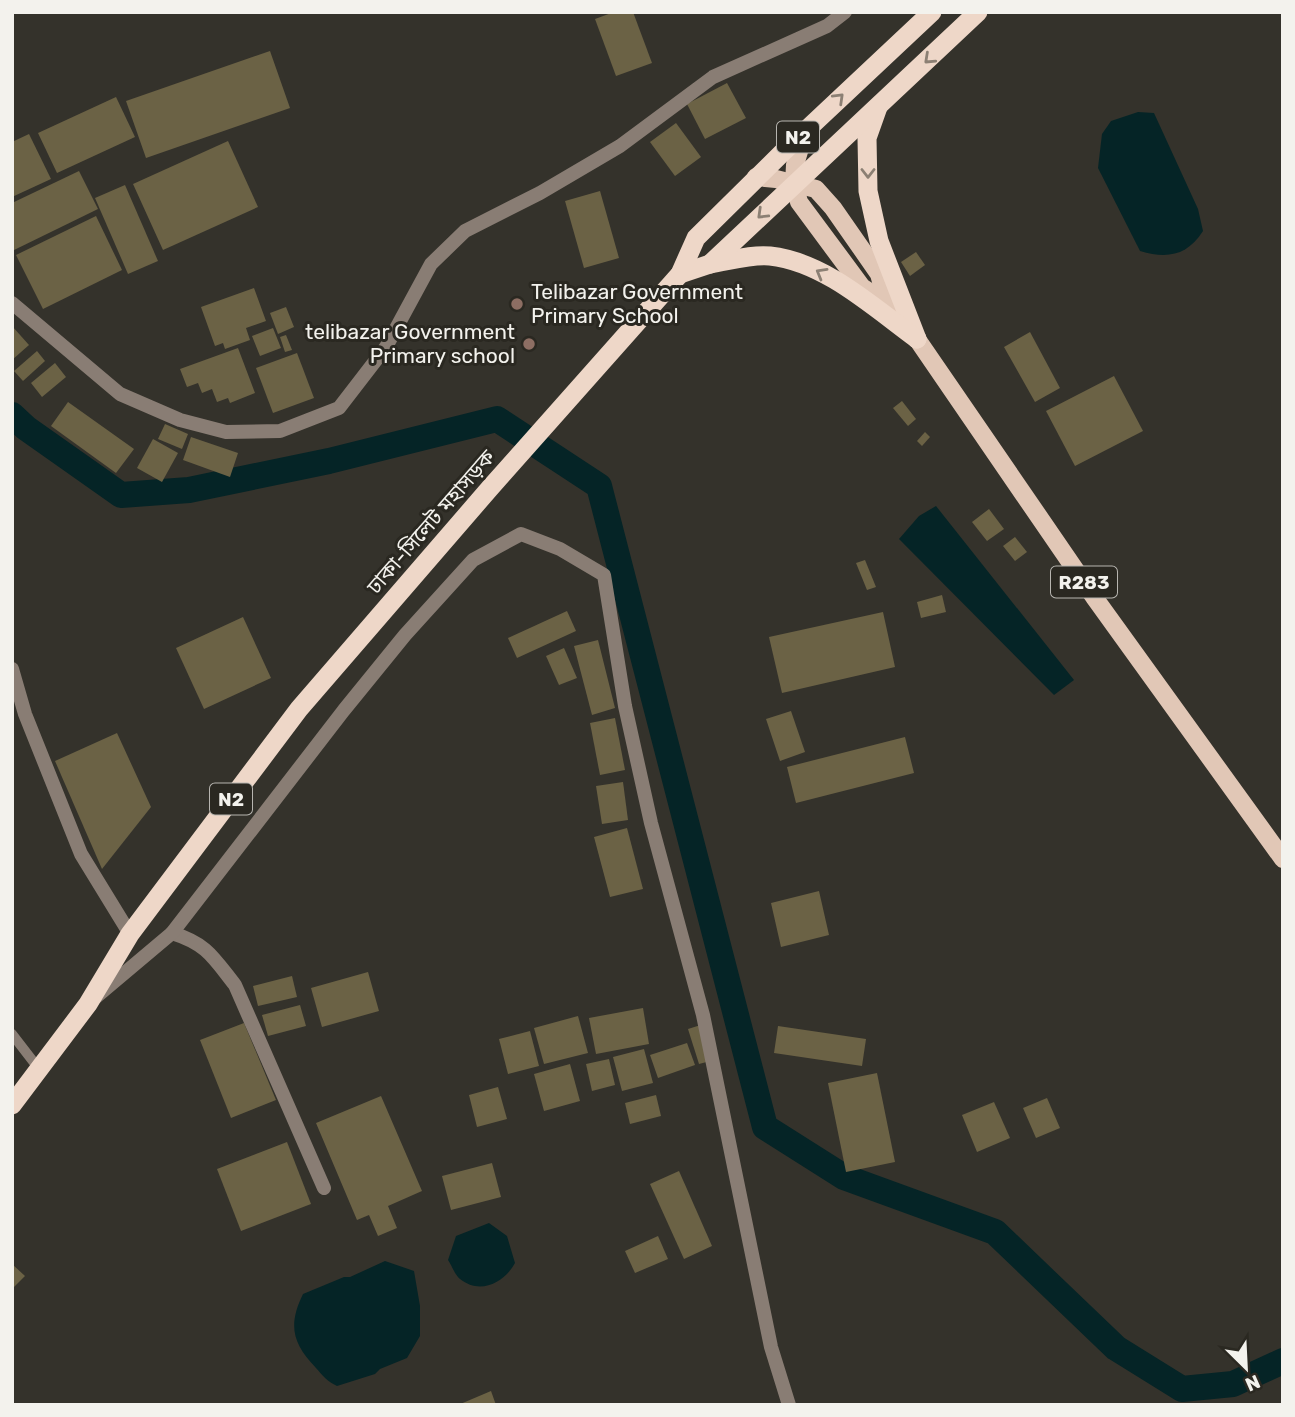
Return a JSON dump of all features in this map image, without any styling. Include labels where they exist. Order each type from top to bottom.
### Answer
[{"type":"highway","name":"ঢাকা-সিলেট মহাসড়ক","points":[[12,1105],[88,1004],[130,934],[299,709],[472,508],[680,274],[696,237],[932,12]]},
{"type":"highway","points":[[680,274],[710,264],[978,12]]},
{"type":"highway","name":"R283","points":[[878,106],[867,138],[868,191],[879,241],[917,339]]},
{"type":"highway","name":"R283","points":[[710,264],[768,255],[803,263],[839,283],[917,339]]},
{"type":"main road","points":[[756,177],[794,183],[799,147],[805,131]]},
{"type":"main road","name":"R283","points":[[794,183],[799,202],[862,287],[887,303],[917,339],[1094,597],[1283,859]]},
{"type":"street","points":[[12,303],[120,394],[180,420],[226,432],[280,432],[339,408],[386,346],[431,264],[465,230],[540,193],[620,146],[713,77],[827,26],[845,12]]},
{"type":"street","points":[[88,1004],[172,933],[344,709],[405,635],[473,560],[521,534],[560,549],[604,575],[625,706],[648,810],[703,1014],[771,1347],[789,1405]]},
{"type":"street","points":[[12,669],[25,714],[81,854],[130,934]]},
{"type":"street","points":[[172,933],[196,941],[215,959],[235,985],[324,1188]]},
{"type":"lane","points":[[12,1034],[39,1069]]},
{"type":"water","points":[[1138,112],[1154,113],[1198,209],[1203,231],[1190,246],[1168,255],[1140,251],[1098,168],[1102,134],[1111,121]]},
{"type":"water","points":[[936,506],[1074,680],[1054,695],[899,539],[919,516]]},
{"type":"water","points":[[489,1223],[507,1236],[515,1263],[498,1281],[475,1286],[460,1279],[448,1260],[456,1236]]},
{"type":"water","points":[[385,1261],[414,1271],[420,1306],[420,1336],[407,1358],[380,1369],[375,1374],[337,1386],[308,1359],[297,1342],[294,1324],[298,1305],[303,1294]]},
{"type":"building","points":[[614,12],[633,12],[652,63],[616,76],[595,19]]},
{"type":"building","points":[[270,51],[290,108],[146,158],[126,101]]},
{"type":"building","points":[[727,83],[746,118],[705,139],[687,104]]},
{"type":"building","points":[[116,97],[135,137],[57,173],[38,133]]},
{"type":"building","points":[[676,123],[701,157],[675,176],[650,142]]},
{"type":"building","points":[[29,134],[51,179],[12,197],[12,142]]},
{"type":"building","points":[[228,141],[258,207],[163,250],[133,184]]},
{"type":"building","points":[[79,171],[98,209],[12,251],[12,203]]},
{"type":"building","points":[[125,185],[158,261],[128,274],[95,198]]},
{"type":"building","points":[[600,191],[619,258],[584,268],[565,201]]},
{"type":"building","points":[[96,216],[122,270],[43,309],[16,255]]},
{"type":"building","points":[[916,252],[925,265],[910,276],[901,262]]},
{"type":"building","points":[[254,288],[266,321],[246,328],[250,340],[225,349],[223,343],[215,346],[201,307]]},
{"type":"building","points":[[286,307],[294,327],[278,334],[270,313]]},
{"type":"building","points":[[12,326],[29,345],[12,360]]},
{"type":"building","points":[[273,328],[281,348],[260,356],[252,336]]},
{"type":"building","points":[[1030,332],[1060,388],[1035,402],[1004,347]]},
{"type":"building","points":[[286,335],[292,350],[285,352],[280,337]]},
{"type":"building","points":[[238,348],[255,393],[230,403],[228,398],[217,402],[212,389],[202,393],[198,383],[187,387],[180,369]]},
{"type":"building","points":[[37,351],[45,361],[23,381],[14,371]]},
{"type":"building","points":[[297,353],[314,398],[273,413],[256,368]]},
{"type":"building","points":[[55,363],[66,377],[42,397],[31,383]]},
{"type":"building","points":[[1114,376],[1143,431],[1075,466],[1046,411]]},
{"type":"building","points":[[902,401],[916,419],[908,426],[893,408]]},
{"type":"building","points":[[68,402],[134,449],[116,473],[51,426]]},
{"type":"building","points":[[165,424],[188,434],[182,449],[158,439]]},
{"type":"building","points":[[925,432],[930,437],[922,446],[917,441]]},
{"type":"building","points":[[191,437],[238,453],[230,477],[183,460]]},
{"type":"building","points":[[153,439],[178,453],[162,482],[137,468]]},
{"type":"building","points":[[989,509],[1004,529],[987,541],[972,522]]},
{"type":"building","points":[[1015,537],[1027,552],[1015,561],[1003,546]]},
{"type":"building","points":[[865,560],[876,587],[867,590],[856,563]]},
{"type":"building","points":[[942,595],[946,612],[921,618],[917,602]]},
{"type":"building","points":[[567,611],[576,631],[517,658],[508,638]]},
{"type":"building","points":[[883,612],[895,667],[782,693],[769,637]]},
{"type":"building","points":[[243,617],[271,678],[204,709],[176,648]]},
{"type":"building","points":[[598,640],[615,708],[592,715],[574,646]]},
{"type":"building","points":[[564,648],[577,678],[559,685],[546,656]]},
{"type":"building","points":[[791,711],[805,752],[780,761],[766,719]]},
{"type":"building","points":[[615,718],[625,770],[600,775],[590,723]]},
{"type":"building","points":[[117,733],[151,807],[102,869],[55,761]]},
{"type":"building","points":[[905,737],[914,773],[796,803],[787,767]]},
{"type":"building","points":[[623,782],[628,820],[602,824],[596,786]]},
{"type":"building","points":[[627,828],[643,889],[610,897],[594,837]]},
{"type":"building","points":[[819,891],[829,935],[781,947],[771,903]]},
{"type":"building","points":[[368,972],[379,1011],[322,1027],[311,988]]},
{"type":"building","points":[[292,976],[297,997],[258,1006],[253,986]]},
{"type":"building","points":[[300,1005],[306,1026],[268,1036],[262,1015]]},
{"type":"building","points":[[643,1008],[649,1044],[596,1054],[589,1018]]},
{"type":"building","points":[[578,1016],[588,1053],[544,1064],[534,1028]]},
{"type":"building","points":[[244,1023],[276,1100],[231,1118],[200,1040]]},
{"type":"building","points":[[707,1023],[718,1059],[699,1064],[688,1029]]},
{"type":"building","points":[[778,1026],[866,1039],[862,1066],[774,1053]]},
{"type":"building","points":[[530,1031],[539,1066],[508,1074],[499,1039]]},
{"type":"building","points":[[687,1043],[695,1065],[658,1078],[650,1055]]},
{"type":"building","points":[[644,1049],[653,1083],[622,1091],[613,1057]]},
{"type":"building","points":[[609,1059],[615,1085],[592,1091],[586,1064]]},
{"type":"building","points":[[570,1064],[580,1101],[544,1111],[534,1074]]},
{"type":"building","points":[[877,1073],[895,1162],[846,1172],[828,1083]]},
{"type":"building","points":[[498,1087],[507,1119],[477,1127],[469,1095]]},
{"type":"building","points":[[656,1095],[661,1116],[630,1124],[625,1103]]},
{"type":"building","points":[[381,1096],[422,1191],[388,1206],[397,1228],[378,1236],[369,1215],[357,1220],[316,1123]]},
{"type":"building","points":[[1047,1098],[1060,1128],[1036,1138],[1023,1108]]},
{"type":"building","points":[[994,1102],[1010,1138],[977,1152],[962,1115]]},
{"type":"building","points":[[287,1142],[311,1204],[241,1231],[217,1169]]},
{"type":"building","points":[[492,1163],[501,1197],[451,1210],[442,1176]]},
{"type":"building","points":[[679,1171],[712,1246],[684,1259],[650,1184]]},
{"type":"building","points":[[658,1236],[668,1259],[635,1273],[625,1251]]},
{"type":"building","points":[[12,1264],[25,1276],[12,1289]]},
{"type":"building","points":[[491,1391],[496,1405],[458,1405]]},
{"type":"waterway","points":[[12,415],[26,428],[121,495],[189,490],[329,461],[497,419],[599,486],[765,1127],[844,1177],[995,1232],[1116,1348],[1182,1389],[1233,1384],[1283,1361]]},
{"type":"place","name":"Telibazar Government Primary School","points":[[517,304]]},
{"type":"place","name":"telibazar Government Primary school","points":[[529,344]]}]
